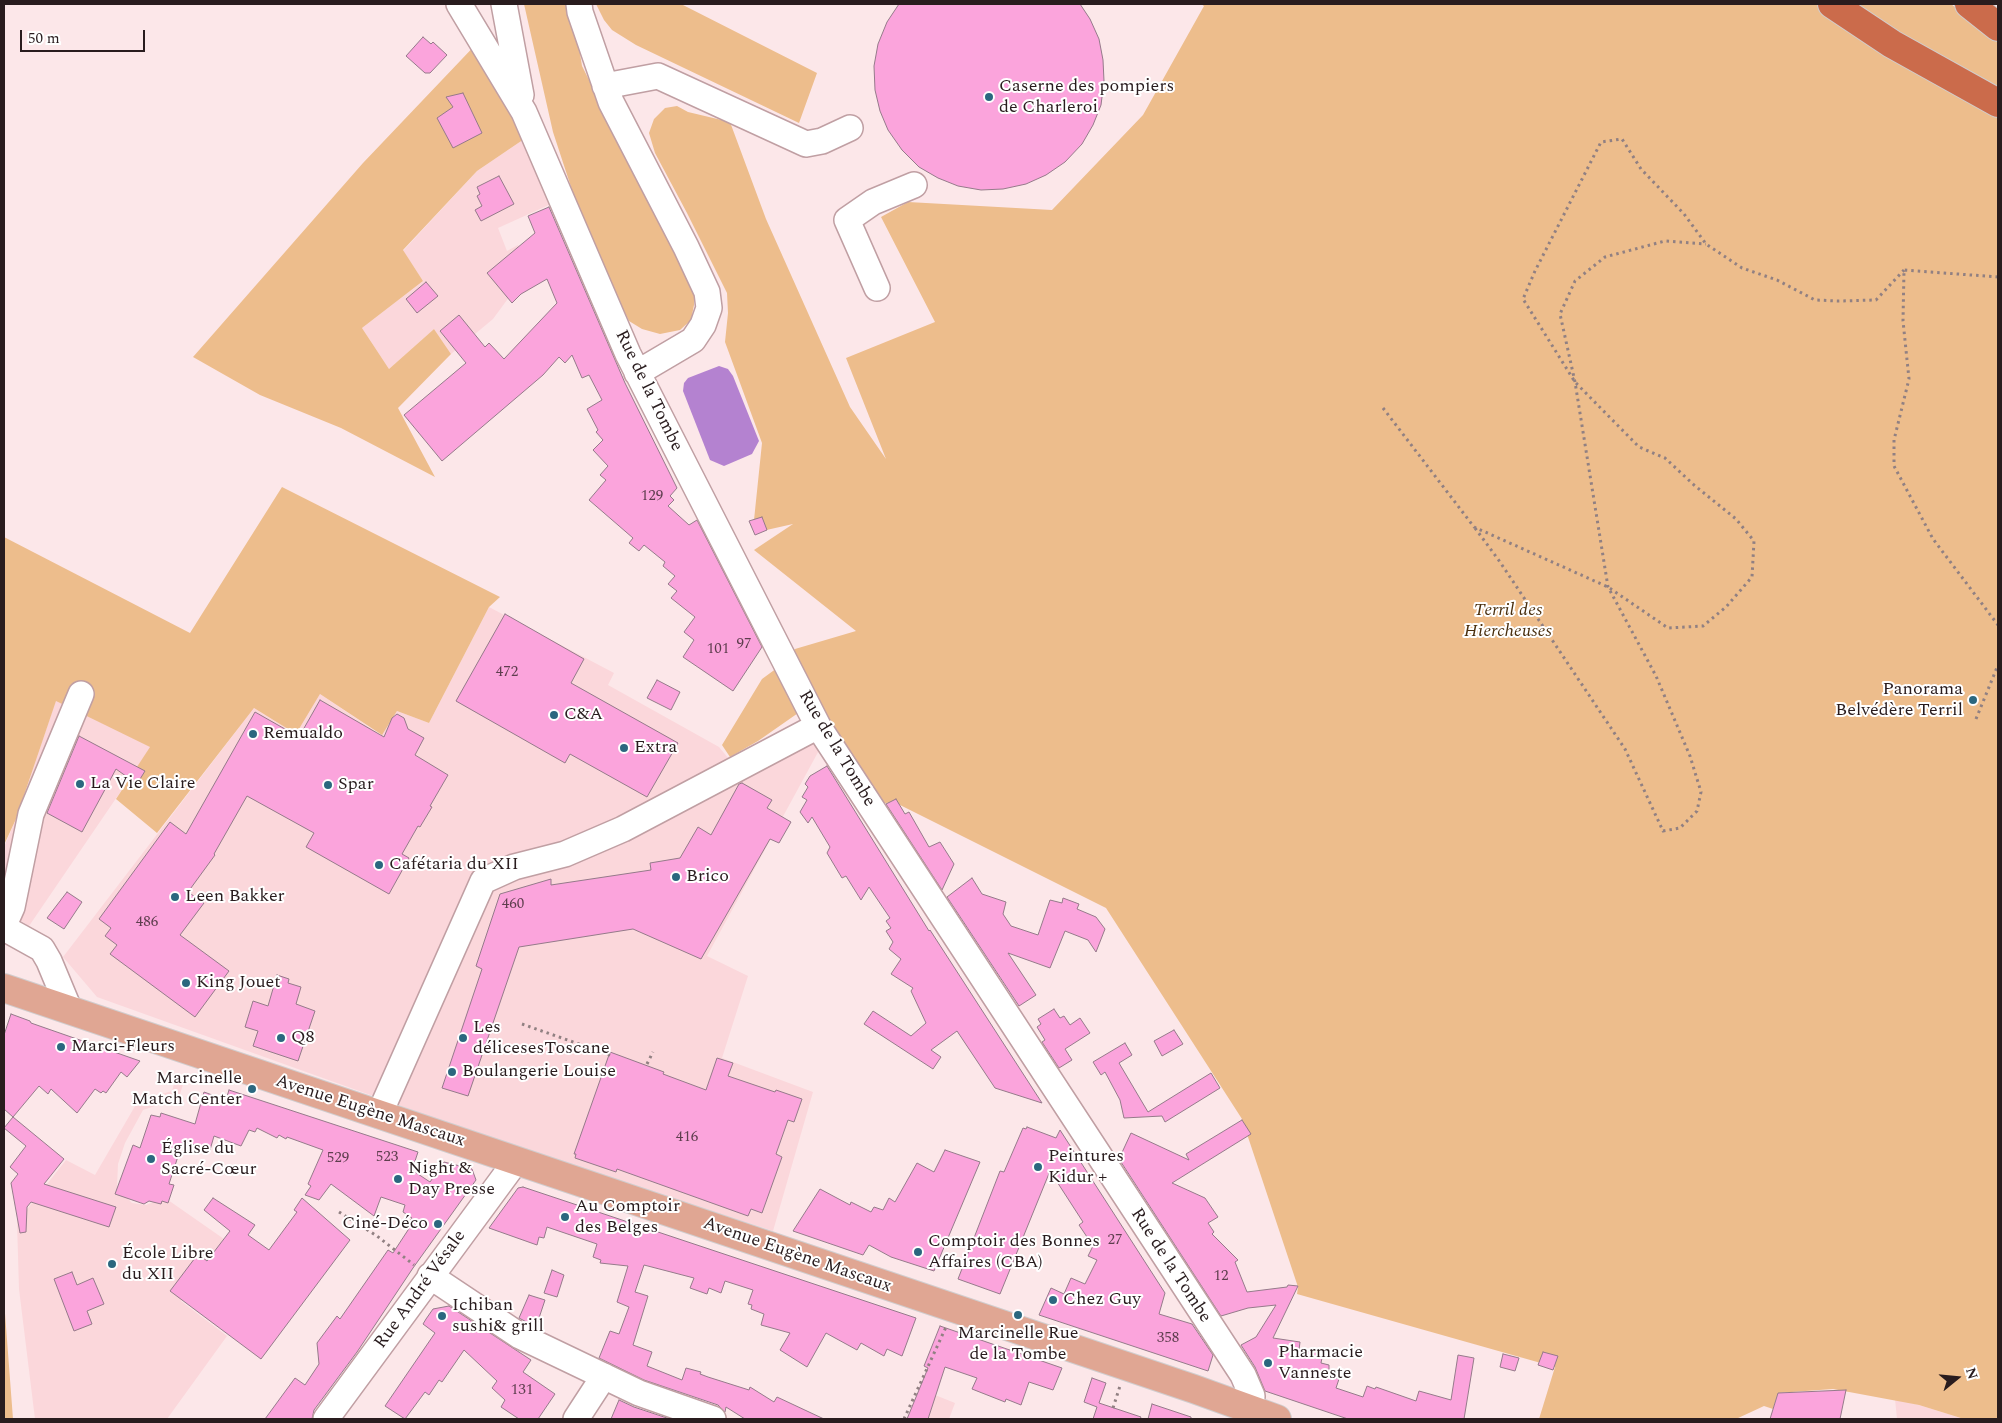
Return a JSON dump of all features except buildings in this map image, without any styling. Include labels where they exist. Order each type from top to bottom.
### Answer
[{"type":"highway","points":[[1832,4],[1892,44],[1998,103]]},
{"type":"highway","points":[[1969,4],[1998,27]]},
{"type":"main road","name":"Avenue Eugène Mascaux","points":[[4,988],[1277,1419]]},
{"type":"street","name":"Rue de la Tombe","points":[[459,4],[524,112],[637,373],[818,726],[1243,1375],[1252,1396],[1252,1410]]},
{"type":"street","name":"Rue de la Tombe","points":[[504,4],[524,112]]},
{"type":"street","points":[[579,4],[580,12],[611,102],[707,292],[709,308],[703,325],[692,340],[637,373]]},
{"type":"street","points":[[605,86],[658,76],[806,144],[822,141],[850,128]]},
{"type":"street","points":[[878,288],[847,220],[873,202],[914,185]]},
{"type":"street","points":[[69,1009],[42,949],[4,926],[12,907],[31,814],[81,694]]},
{"type":"street","points":[[379,1115],[483,881],[514,867],[565,854],[623,829],[818,726]]},
{"type":"street","name":"Rue André Vésale","points":[[326,1419],[516,1161]]},
{"type":"street","points":[[430,1276],[520,1336],[639,1393],[713,1419]]},
{"type":"street","name":"Rue de la Tombe","points":[[1222,1345],[1228,1371],[1223,1400]]},
{"type":"street","points":[[576,1419],[604,1376]]},
{"type":"path","points":[[1474,527],[1608,588],[1668,628],[1703,626],[1726,607],[1752,577],[1754,540],[1736,519],[1694,485],[1666,458],[1639,447],[1602,407],[1574,382],[1524,299],[1535,271],[1601,142],[1622,139],[1641,169],[1684,214],[1706,244],[1742,268],[1778,280],[1816,300],[1876,300],[1904,270]]},
{"type":"path","points":[[1383,408],[1500,562],[1625,749],[1663,831],[1680,828],[1697,811],[1701,792],[1690,756],[1656,676],[1608,588],[1574,382],[1560,314],[1575,281],[1605,258],[1665,241],[1706,244]]},
{"type":"path","points":[[1904,270],[1998,277]]},
{"type":"path","points":[[1904,270],[1903,321],[1908,379],[1894,440],[1894,466],[1933,539],[1998,625]]},
{"type":"path","points":[[1976,719],[1998,665]]},
{"type":"path","points":[[522,1024],[613,1056]]},
{"type":"path","points":[[647,1064],[653,1052]]},
{"type":"path","points":[[339,1212],[377,1236],[430,1276]]},
{"type":"path","points":[[904,1419],[954,1309]]},
{"type":"shaded area","points":[[533,133],[562,199],[498,228],[507,251],[518,245],[532,266],[493,319],[451,354],[434,329],[389,369],[362,328],[423,281],[403,251],[477,171]]},
{"type":"shaded area","points":[[719,366],[728,369],[733,376],[759,441],[752,454],[724,466],[710,460],[683,391],[684,383],[688,378]]},
{"type":"shaded area","points":[[489,607],[614,673],[608,685],[719,747],[734,765],[812,729],[823,743],[707,956],[748,976],[722,1058],[813,1092],[773,1231],[521,1149],[97,997],[63,957],[254,708],[296,734],[320,694],[381,735],[397,711],[429,723]]},
{"type":"shaded area","points":[[56,700],[151,747],[29,926],[4,910],[4,847],[16,819]]},
{"type":"shaded area","name":"École Libre du XII","points":[[177,1074],[185,1077],[179,1098],[143,1110],[125,1143],[118,1164],[117,1187],[132,1203],[146,1205],[156,1201],[168,1200],[224,1239],[181,1301],[227,1336],[167,1419],[35,1419],[19,1289],[17,1222],[66,1160],[95,1175],[138,1101],[172,1091]]},
{"type":"shaded area","points":[[920,1389],[955,1403],[949,1419],[906,1419]]},
{"type":"shaded area","points":[[1895,1399],[1919,1405],[1964,1419],[1897,1419]]},
{"type":"green space","points":[[524,4],[572,4],[582,66],[694,289],[694,305],[691,320],[680,330],[660,334],[642,329],[629,321],[611,285],[572,190],[553,132]]},
{"type":"green space","points":[[596,4],[681,4],[817,73],[799,123],[636,45],[612,30],[604,20]]},
{"type":"green space","name":"Terril des Hiercheuses","points":[[1201,4],[1832,4],[1998,103],[1998,1419],[1964,1419],[1919,1405],[1833,1389],[1778,1393],[1773,1409],[1764,1406],[1736,1419],[1539,1419],[1555,1367],[1297,1294],[1298,1287],[1242,1119],[1106,908],[894,802],[869,805],[784,661],[795,649],[856,631],[754,550],[793,524],[762,531],[754,520],[762,443],[725,342],[728,313],[727,293],[655,153],[649,133],[654,119],[665,108],[677,106],[688,112],[730,122],[766,219],[850,407],[886,459],[846,358],[935,322],[881,217],[908,202],[1052,210],[1143,115],[1204,6]]},
{"type":"green space","points":[[1853,4],[1951,4],[1998,41],[1998,89],[1941,58]]},
{"type":"green space","points":[[481,39],[533,133],[477,171],[403,250],[423,281],[362,328],[389,369],[434,329],[451,354],[398,408],[435,477],[341,428],[260,395],[193,357],[363,163]]},
{"type":"green space","points":[[282,487],[500,597],[489,607],[429,723],[397,711],[382,735],[320,694],[296,734],[254,708],[157,833],[116,799],[150,747],[56,701],[16,819],[4,845],[4,537],[190,633]]},
{"type":"green space","points":[[777,668],[801,711],[758,741],[730,757],[722,745],[762,679]]},
{"type":"green space","points":[[4,1300],[13,1419],[4,1419]]},
{"type":"place","name":"Caserne des pompiers de Charleroi","points":[[989,97]]},
{"type":"place","name":"Panorama Belvédère Terril","points":[[1973,700]]},
{"type":"place","name":"C&A","points":[[554,715]]},
{"type":"place","name":"Remualdo","points":[[253,734]]},
{"type":"place","name":"Extra","points":[[624,748]]},
{"type":"place","name":"La Vie Claire","points":[[80,784]]},
{"type":"place","name":"Spar","points":[[328,785]]},
{"type":"place","name":"Cafétaria du XII","points":[[379,865]]},
{"type":"place","name":"Brico","points":[[676,877]]},
{"type":"place","name":"Leen Bakker","points":[[175,897]]},
{"type":"place","name":"King Jouet","points":[[186,983]]},
{"type":"place","name":"Q8","points":[[281,1038]]},
{"type":"place","name":"Les délicesesToscane","points":[[463,1038]]},
{"type":"place","name":"Marci-Fleurs","points":[[61,1047]]},
{"type":"place","name":"Boulangerie Louise","points":[[452,1072]]},
{"type":"place","name":"Marcinelle Match Center","points":[[252,1089]]},
{"type":"place","name":"Église du Sacré-Cœur","points":[[151,1159]]},
{"type":"place","name":"Peintures Kidur +","points":[[1038,1167]]},
{"type":"place","name":"Night & Day Presse","points":[[398,1179]]},
{"type":"place","name":"Au Comptoir des Belges","points":[[565,1217]]},
{"type":"place","name":"Ciné-Déco","points":[[438,1224]]},
{"type":"place","name":"Comptoir des Bonnes Affaires (CBA)","points":[[918,1252]]},
{"type":"place","name":"École Libre du XII","points":[[112,1264]]},
{"type":"place","name":"Chez Guy","points":[[1053,1300]]},
{"type":"place","name":"Marcinelle Rue de la Tombe","points":[[1018,1315]]},
{"type":"place","name":"Ichiban sushi& grill","points":[[442,1316]]},
{"type":"place","name":"Pharmacie Vanneste","points":[[1268,1363]]}]
